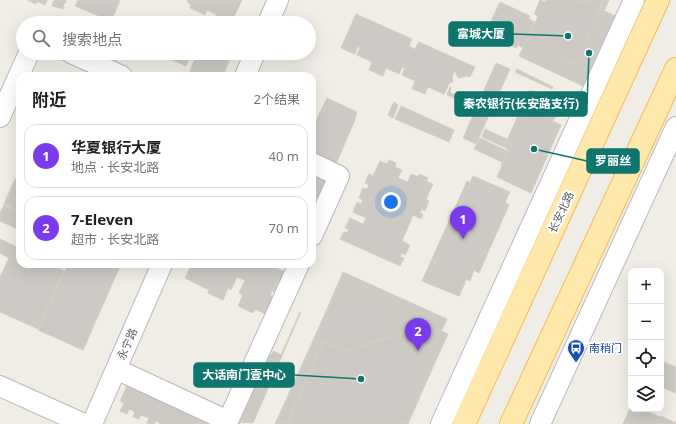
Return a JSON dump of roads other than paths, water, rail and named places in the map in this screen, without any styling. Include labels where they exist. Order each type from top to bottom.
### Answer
[{"type":"main road","name":"长安北路","points":[[464,424],[658,0]]},
{"type":"main road","points":[[511,424],[676,70]]},
{"type":"street","points":[[271,16],[278,0]]},
{"type":"street","points":[[442,424],[634,0]]},
{"type":"street","points":[[21,72],[26,60]]},
{"type":"street","points":[[87,60],[113,72]]},
{"type":"street","points":[[247,72],[252,60]]},
{"type":"street","points":[[0,118],[16,82]]},
{"type":"street","points":[[540,424],[676,127]]},
{"type":"street","points":[[316,166],[339,176],[316,227]]},
{"type":"street","name":"永宁路","points":[[92,424],[160,268]]},
{"type":"street","points":[[116,369],[228,421],[297,268]]},
{"type":"street","points":[[0,386],[84,424]]},
{"type":"place","name":"富城大厦","points":[[568,36]]},
{"type":"place","name":"秦农银行(长安路支行)","points":[[589,53]]},
{"type":"place","name":"罗丽丝","points":[[534,149]]},
{"type":"place","name":"华夏银行大厦","points":[[463,239]]},
{"type":"place","name":"7-Eleven","points":[[418,351]]},
{"type":"place","name":"南稍门","points":[[576,363]]},
{"type":"place","name":"大话南门壹中心","points":[[361,379]]}]
